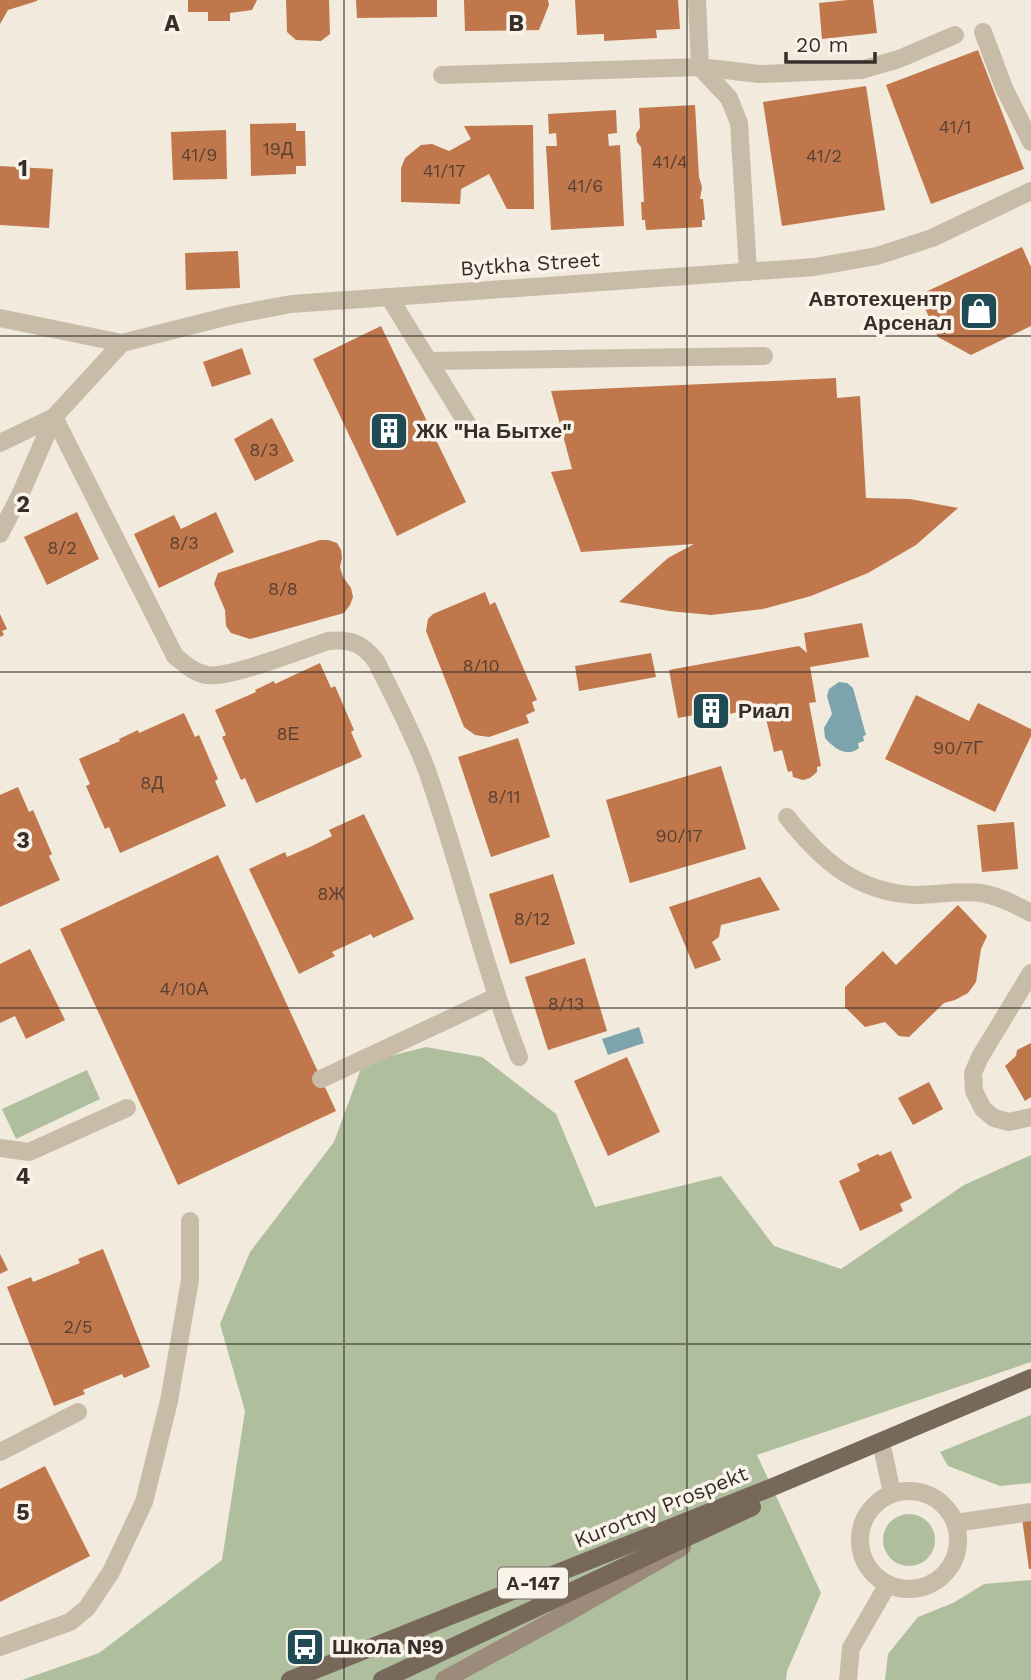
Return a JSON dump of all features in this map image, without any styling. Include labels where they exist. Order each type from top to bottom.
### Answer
[{"type":"main road","name":"Kurortny Prospekt","points":[[290,1680],[775,1486],[1031,1378]]},
{"type":"main road","name":"Kurortny Prospekt","points":[[382,1680],[750,1508],[775,1486]]},
{"type":"main road","name":"А-147","points":[[444,1680],[750,1508]]},
{"type":"street","points":[[697,0],[700,67],[729,98],[739,123],[748,272]]},
{"type":"street","points":[[983,32],[1004,88],[1031,142]]},
{"type":"street","points":[[442,75],[700,67],[759,74],[861,70],[899,59],[955,35]]},
{"type":"street","name":"Bytkha Street","points":[[122,343],[233,315],[290,304],[815,267],[877,256],[932,238],[1031,191]]},
{"type":"street","points":[[389,296],[468,425]]},
{"type":"street","points":[[0,318],[122,343]]},
{"type":"street","points":[[0,534],[54,417],[122,343]]},
{"type":"street","points":[[429,361],[764,356]]},
{"type":"street","points":[[0,443],[54,417]]},
{"type":"street","points":[[54,417],[175,656],[190,669],[209,676],[228,674],[328,641],[345,639],[358,642],[376,661],[424,764],[496,997],[519,1057]]},
{"type":"street","points":[[787,817],[812,848],[844,874],[876,890],[914,895],[980,893],[1004,900],[1031,913]]},
{"type":"street","points":[[1031,973],[973,1073],[974,1091],[983,1110],[994,1118],[1009,1122],[1031,1117]]},
{"type":"street","points":[[321,1079],[496,997]]},
{"type":"street","points":[[0,1148],[29,1153],[127,1108]]},
{"type":"street","points":[[0,1647],[70,1622],[86,1608],[111,1572],[144,1502],[169,1401],[190,1280],[190,1220]]},
{"type":"street","points":[[0,1452],[78,1412]]},
{"type":"street","points":[[881,1442],[892,1493]]},
{"type":"street","points":[[918,1491],[930,1496],[950,1512],[955,1523],[958,1536],[953,1561],[946,1572],[936,1580],[912,1589],[887,1584],[868,1568],[860,1544],[860,1531],[872,1508],[892,1493],[918,1491]]},
{"type":"street","points":[[955,1523],[1031,1512]]},
{"type":"street","points":[[848,1680],[851,1648],[887,1584]]},
{"type":"green space","points":[[426,1047],[482,1057],[556,1114],[595,1207],[721,1176],[774,1246],[841,1269],[964,1185],[1031,1155],[1031,1362],[757,1455],[821,1593],[787,1671],[786,1680],[22,1680],[99,1653],[222,1560],[245,1411],[220,1324],[250,1252],[334,1142],[363,1063]]},
{"type":"green space","points":[[87,1070],[100,1099],[16,1139],[2,1109]]},
{"type":"green space","points":[[1031,1415],[1031,1483],[1000,1486],[948,1466],[940,1452]]},
{"type":"green space","points":[[909,1514],[919,1516],[927,1522],[933,1530],[933,1550],[927,1558],[919,1564],[909,1566],[899,1564],[891,1558],[885,1550],[883,1540],[885,1530],[891,1522],[899,1516]]},
{"type":"green space","points":[[1031,1580],[1031,1680],[885,1680],[888,1654],[918,1617],[953,1603],[984,1584]]},
{"type":"water","points":[[839,682],[847,683],[853,688],[866,735],[863,736],[864,741],[858,743],[859,748],[849,752],[836,748],[825,738],[824,728],[832,714],[827,696],[829,689]]},
{"type":"water","points":[[639,1027],[644,1043],[608,1055],[602,1039]]},
{"type":"building","points":[[0,0],[37,1],[8,10],[0,24]]},
{"type":"building","points":[[188,0],[257,0],[252,10],[230,13],[230,21],[208,21],[208,12],[188,12]]},
{"type":"building","points":[[286,0],[329,0],[330,34],[321,41],[296,40],[287,32]]},
{"type":"building","points":[[356,0],[437,0],[437,17],[357,18]]},
{"type":"building","points":[[464,0],[548,0],[549,5],[539,30],[465,31]]},
{"type":"building","points":[[575,0],[678,0],[680,29],[656,30],[657,38],[604,41],[604,34],[577,35]]},
{"type":"building","points":[[873,0],[877,33],[822,39],[819,3]]},
{"type":"building","points":[[978,50],[1024,169],[931,204],[886,85]]},
{"type":"building","points":[[866,86],[885,210],[782,226],[763,102]]},
{"type":"building","points":[[695,105],[699,177],[702,187],[700,199],[703,199],[705,220],[702,220],[702,227],[646,230],[645,220],[642,220],[641,202],[644,202],[641,147],[636,134],[640,128],[639,108]]},
{"type":"building","points":[[616,110],[617,133],[608,134],[609,146],[620,145],[624,226],[551,230],[546,146],[557,146],[556,133],[549,134],[548,114]]},
{"type":"building","points":[[296,123],[296,131],[305,131],[306,166],[296,166],[296,174],[251,176],[250,124]]},
{"type":"building","points":[[533,125],[534,209],[507,209],[489,174],[461,189],[460,204],[401,202],[401,168],[405,158],[421,145],[432,144],[449,151],[471,139],[464,126]]},
{"type":"building","points":[[226,130],[227,179],[173,180],[171,132]]},
{"type":"building","points":[[0,166],[53,169],[49,228],[0,225]]},
{"type":"building","name":"Автотехцентр Арсенал","points":[[1022,247],[1031,267],[1031,326],[971,355],[938,337],[919,295]]},
{"type":"building","points":[[238,251],[240,288],[186,290],[185,253]]},
{"type":"building","name":"ЖК \"На Бытхе\"","points":[[381,326],[466,502],[397,536],[313,359]]},
{"type":"building","points":[[242,348],[251,374],[212,387],[203,362]]},
{"type":"building","points":[[836,378],[837,398],[860,396],[866,498],[910,499],[958,508],[916,545],[868,573],[811,596],[763,609],[711,615],[619,602],[668,558],[694,544],[581,552],[551,472],[572,469],[551,391]]},
{"type":"building","points":[[272,418],[294,461],[255,481],[234,439]]},
{"type":"building","points":[[77,512],[99,559],[47,585],[24,537]]},
{"type":"building","points":[[216,512],[234,552],[159,588],[134,534],[174,515],[181,529]]},
{"type":"building","points":[[320,540],[337,543],[341,550],[340,567],[353,597],[344,613],[250,639],[231,633],[226,626],[225,610],[214,584],[218,573]]},
{"type":"building","points":[[485,592],[490,605],[495,602],[537,700],[532,702],[535,711],[526,715],[529,723],[489,737],[475,735],[464,727],[426,631],[428,619],[433,614]]},
{"type":"building","points":[[0,614],[7,629],[2,631],[4,635],[0,637]]},
{"type":"building","name":"Риал","points":[[862,623],[869,657],[810,667],[816,702],[809,703],[821,766],[817,767],[817,772],[810,778],[803,780],[793,777],[792,771],[788,772],[782,750],[774,752],[763,706],[717,717],[700,714],[678,718],[669,670],[799,646],[807,653],[804,633]]},
{"type":"building","points":[[651,653],[656,677],[579,691],[575,666]]},
{"type":"building","points":[[320,663],[331,688],[335,686],[354,730],[351,732],[362,757],[256,803],[245,778],[241,780],[222,737],[226,735],[215,710],[274,681],[275,684]]},
{"type":"building","points":[[916,695],[969,721],[978,703],[1031,729],[1031,736],[995,812],[885,759]]},
{"type":"building","points":[[184,713],[195,737],[199,735],[218,779],[215,781],[226,806],[120,853],[109,827],[105,829],[86,786],[90,784],[79,759],[138,730],[139,733]]},
{"type":"building","points":[[518,738],[550,837],[491,857],[458,757]]},
{"type":"building","points":[[721,766],[746,849],[630,883],[606,800]]},
{"type":"building","points":[[18,787],[29,812],[33,810],[60,880],[0,907],[0,795]]},
{"type":"building","points":[[364,814],[414,919],[373,938],[371,934],[332,952],[335,956],[299,974],[249,869],[285,852],[287,857],[310,847],[332,836],[329,830]]},
{"type":"building","points":[[1014,822],[1018,869],[982,872],[977,825]]},
{"type":"building","points":[[218,855],[336,1111],[178,1185],[60,929]]},
{"type":"building","points":[[553,874],[575,944],[510,964],[489,894]]},
{"type":"building","points":[[760,877],[780,910],[721,925],[719,937],[712,942],[721,960],[695,969],[669,907]]},
{"type":"building","points":[[958,905],[987,936],[981,949],[976,982],[968,993],[944,1003],[909,1037],[899,1036],[885,1022],[865,1027],[845,1007],[845,987],[883,951],[896,965]]},
{"type":"building","points":[[30,949],[65,1020],[26,1039],[15,1016],[0,1023],[0,964]]},
{"type":"building","points":[[585,958],[607,1031],[548,1050],[525,977]]},
{"type":"building","points":[[1031,1043],[1031,1097],[1025,1101],[1005,1066],[1016,1056],[1017,1050]]},
{"type":"building","points":[[627,1057],[660,1132],[608,1156],[574,1081]]},
{"type":"building","points":[[929,1082],[943,1109],[913,1125],[898,1098]]},
{"type":"building","points":[[891,1151],[912,1198],[900,1204],[903,1211],[860,1231],[839,1181],[860,1171],[857,1164]]},
{"type":"building","points":[[103,1249],[150,1367],[124,1378],[122,1374],[83,1390],[85,1394],[54,1406],[7,1287],[31,1277],[33,1282],[80,1263],[78,1259]]},
{"type":"building","points":[[0,1254],[8,1270],[0,1274]]},
{"type":"building","points":[[45,1466],[90,1556],[0,1602],[0,1489]]},
{"type":"building","points":[[1031,1517],[1031,1569],[1029,1569],[1022,1518]]},
{"type":"place","name":"Автотехцентр Арсенал","points":[[979,311]]},
{"type":"place","name":"ЖК \"На Бытхе\"","points":[[389,431]]},
{"type":"place","name":"Риал","points":[[711,711]]},
{"type":"place","name":"Школа №9","points":[[305,1647]]}]
